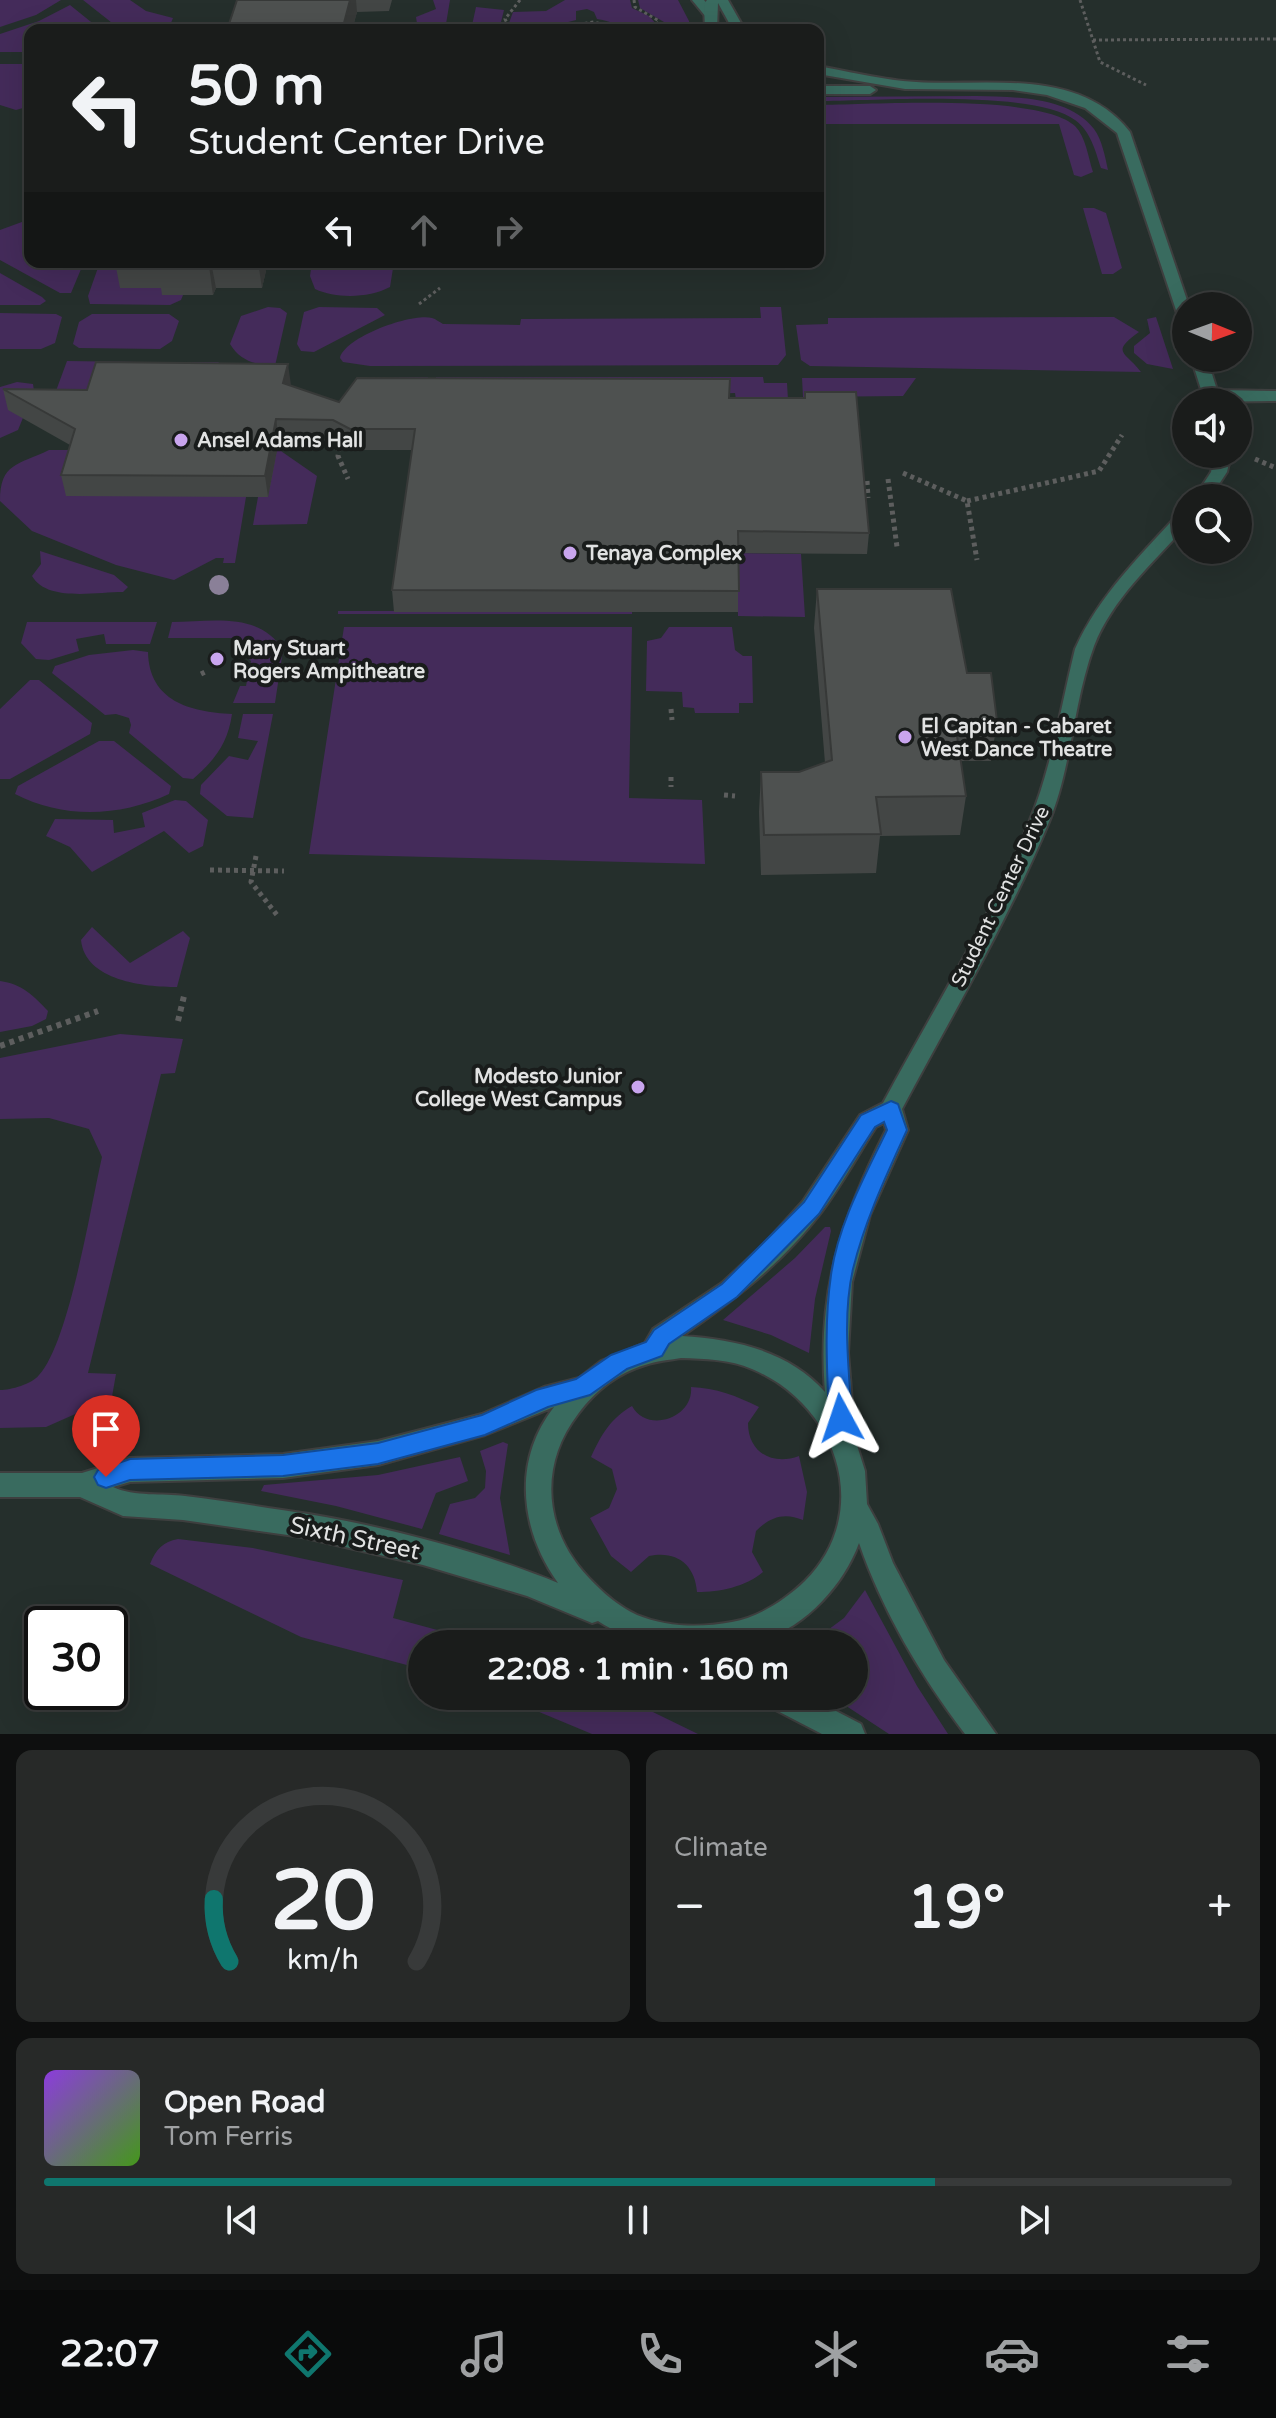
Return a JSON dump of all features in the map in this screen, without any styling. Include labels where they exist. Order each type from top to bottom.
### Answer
[{"type":"street","points":[[698,0],[710,14]]},
{"type":"street","points":[[711,24],[710,4],[714,0]]},
{"type":"street","points":[[722,0],[735,24]]},
{"type":"street","points":[[824,71],[905,85],[1031,88],[1078,100],[1115,123],[1123,132],[1177,292]]},
{"type":"street","points":[[824,90],[895,90],[905,85]]},
{"type":"street","points":[[1252,397],[1276,396]]},
{"type":"street","name":"Student Center Drive","points":[[654,1349],[662,1337],[730,1290],[773,1250],[811,1208],[868,1121],[891,1109],[996,912],[1039,822],[1051,788],[1090,633],[1172,532]]},
{"type":"street","name":"Student Center Drive","points":[[842,1438],[836,1368],[838,1294],[849,1242],[859,1213],[897,1130],[891,1109]]},
{"type":"street","points":[[643,1630],[621,1622],[581,1593],[553,1555],[538,1510],[539,1465],[554,1423],[582,1388],[619,1362],[654,1349],[691,1345],[729,1349],[765,1361],[805,1389],[823,1406],[842,1438],[852,1473],[854,1507],[847,1540],[832,1572],[808,1599],[778,1621],[756,1630]]},
{"type":"street","name":"Sixth Street","points":[[0,1485],[82,1485],[130,1470],[283,1466],[378,1453],[485,1424],[544,1398],[582,1388]]},
{"type":"street","name":"Sixth Street","points":[[82,1485],[123,1504],[183,1508],[302,1525],[423,1553],[529,1584],[621,1622]]},
{"type":"street","points":[[854,1507],[869,1533],[881,1568],[934,1670],[982,1734]]},
{"type":"street","points":[[805,1710],[851,1734]]},
{"type":"path","points":[[508,24],[505,19],[520,0]]},
{"type":"path","points":[[634,0],[635,7],[660,24]]},
{"type":"path","points":[[1080,0],[1100,62],[1146,85]]},
{"type":"path","points":[[574,24],[594,20],[606,24]]},
{"type":"path","points":[[1093,40],[1276,39]]},
{"type":"path","points":[[419,304],[440,288]]},
{"type":"path","points":[[342,426],[338,456],[348,479]]},
{"type":"path","points":[[903,473],[967,501],[1099,471],[1122,435]]},
{"type":"path","points":[[888,479],[897,547]]},
{"type":"path","points":[[867,481],[868,498]]},
{"type":"path","points":[[967,501],[977,560]]},
{"type":"path","points":[[671,709],[672,720]]},
{"type":"path","points":[[671,777],[671,787]]},
{"type":"path","points":[[724,795],[735,796]]},
{"type":"path","points":[[256,856],[251,882],[277,915]]},
{"type":"path","points":[[210,870],[284,871]]},
{"type":"path","points":[[178,1021],[184,996]]},
{"type":"path","points":[[0,1046],[98,1011]]},
{"type":"shaded area","name":"Modesto Junior College West Campus","points":[[0,0],[1276,0],[1276,1734],[0,1734]]},
{"type":"shaded area","points":[[0,0],[61,0],[36,15],[0,27]]},
{"type":"shaded area","points":[[83,0],[130,0],[146,11],[173,18],[170,24],[113,24]]},
{"type":"shaded area","points":[[433,0],[450,0],[446,24],[417,24],[416,17],[436,9]]},
{"type":"shaded area","points":[[565,0],[630,0],[632,8],[649,16],[656,24],[614,24],[597,19],[594,12],[587,9],[576,11],[576,20],[560,24],[509,23],[513,12],[546,11]]},
{"type":"shaded area","points":[[638,0],[678,0],[689,24],[663,24],[640,8]]},
{"type":"shaded area","points":[[70,5],[94,24],[30,24]]},
{"type":"shaded area","points":[[476,7],[504,10],[501,22],[504,24],[472,24]]},
{"type":"shaded area","points":[[24,26],[24,52],[0,52],[0,34]]},
{"type":"shaded area","points":[[0,64],[24,64],[24,108],[16,110],[0,105]]},
{"type":"shaded area","points":[[977,96],[1040,100],[1070,110],[1094,129],[1108,170],[1101,168],[1085,130],[1075,120],[1054,110],[990,100],[824,101],[824,97]]},
{"type":"shaded area","points":[[953,103],[1028,109],[1056,116],[1075,126],[1084,141],[1093,172],[1081,177],[1074,175],[1059,124],[824,124],[824,105]]},
{"type":"shaded area","points":[[1083,208],[1106,213],[1122,268],[1113,274],[1102,274]]},
{"type":"shaded area","points":[[24,221],[24,268],[81,268],[71,293],[60,293],[0,260],[0,230]]},
{"type":"shaded area","points":[[98,268],[127,268],[120,288],[164,288],[183,295],[181,300],[170,305],[90,304],[88,296]]},
{"type":"shaded area","points":[[311,268],[393,268],[390,287],[353,296],[315,289],[310,276]]},
{"type":"shaded area","points":[[0,273],[46,301],[40,305],[0,305]]},
{"type":"shaded area","points":[[268,307],[280,308],[287,313],[275,366],[249,361],[230,344],[241,316]]},
{"type":"shaded area","points":[[319,307],[377,308],[385,315],[314,352],[301,351],[297,344],[304,312]]},
{"type":"shaded area","points":[[760,307],[781,307],[786,355],[778,365],[370,366],[343,362],[340,358],[354,342],[380,328],[422,317],[443,324],[520,325],[521,319],[761,318]]},
{"type":"shaded area","points":[[0,313],[56,314],[62,317],[55,343],[41,349],[0,349]]},
{"type":"shaded area","points":[[92,314],[169,314],[179,321],[172,341],[160,349],[79,348],[73,344],[79,322]]},
{"type":"shaded area","points":[[1114,317],[1139,332],[1125,344],[1123,352],[1141,372],[810,366],[801,360],[796,325],[828,324],[828,318]]},
{"type":"shaded area","points":[[1156,317],[1172,369],[1147,364],[1134,353],[1134,346],[1150,333],[1147,319]]},
{"type":"shaded area","points":[[67,361],[137,362],[134,374],[185,375],[188,362],[218,362],[249,385],[95,399],[53,399]]},
{"type":"shaded area","points":[[428,377],[427,384],[435,384],[436,377],[763,377],[764,383],[787,383],[788,400],[736,400],[735,393],[709,394],[709,399],[430,398],[431,395],[421,395],[421,392],[403,392],[401,399],[357,399],[373,383]]},
{"type":"shaded area","points":[[802,378],[916,378],[903,396],[803,397]]},
{"type":"shaded area","points":[[17,382],[33,384],[34,391],[18,430],[0,438],[0,387]]},
{"type":"shaded area","points":[[278,449],[317,476],[307,524],[253,525],[258,497]]},
{"type":"shaded area","points":[[49,450],[80,450],[246,497],[235,563],[223,563],[224,558],[216,558],[174,580],[116,565],[32,531],[0,501],[3,479],[13,467]]},
{"type":"shaded area","points":[[40,551],[114,575],[128,587],[123,592],[86,594],[49,589],[32,576],[41,564]]},
{"type":"shaded area","points":[[737,553],[801,554],[805,617],[738,616]]},
{"type":"shaded area","points":[[338,611],[632,611],[632,614],[338,614]]},
{"type":"shaded area","points":[[233,621],[261,629],[273,638],[283,650],[275,703],[233,703],[240,686],[246,686],[251,661],[232,645],[232,638],[168,638],[172,622]]},
{"type":"shaded area","points":[[27,622],[157,622],[150,644],[106,644],[104,634],[76,639],[79,651],[49,660],[36,659],[21,643]]},
{"type":"shaded area","points":[[344,627],[632,627],[629,798],[702,800],[705,864],[309,854]]},
{"type":"shaded area","points":[[669,627],[732,627],[735,650],[743,656],[752,656],[753,703],[739,703],[739,713],[695,713],[694,708],[683,707],[682,692],[646,691],[647,641],[661,638]]},
{"type":"shaded area","points":[[133,650],[148,652],[150,669],[156,682],[175,701],[201,710],[232,714],[219,750],[193,779],[183,778],[129,733],[129,718],[105,715],[52,673],[55,666],[89,655]]},
{"type":"shaded area","points":[[30,680],[39,680],[92,723],[90,734],[10,779],[0,779],[0,709]]},
{"type":"shaded area","points":[[243,714],[273,714],[253,818],[227,816],[200,794],[201,785],[229,756],[248,760],[258,741],[238,738]]},
{"type":"shaded area","points":[[99,741],[114,741],[171,786],[169,794],[131,807],[92,812],[52,808],[15,794],[18,786]]},
{"type":"shaded area","points":[[175,800],[186,801],[208,820],[203,846],[189,853],[164,831],[92,872],[70,847],[46,836],[55,819],[113,820],[114,833],[145,827],[142,813]]},
{"type":"shaded area","points":[[92,927],[130,963],[183,931],[190,938],[177,987],[118,979],[93,965],[85,954],[81,940]]},
{"type":"shaded area","points":[[0,981],[15,985],[32,996],[48,1011],[46,1019],[32,1026],[0,1032]]},
{"type":"shaded area","points":[[120,1034],[183,1039],[175,1073],[161,1074],[88,1373],[116,1374],[110,1408],[91,1407],[46,1427],[0,1428],[0,1390],[21,1386],[36,1378],[50,1358],[60,1334],[78,1272],[102,1157],[89,1129],[49,1118],[0,1119],[0,1058]]},
{"type":"shaded area","points":[[825,1227],[830,1227],[831,1231],[815,1299],[809,1353],[771,1335],[723,1320],[795,1258]]},
{"type":"shaded area","points":[[691,1387],[726,1393],[759,1407],[748,1423],[752,1442],[771,1458],[799,1456],[807,1492],[803,1520],[790,1516],[778,1517],[756,1531],[752,1552],[763,1572],[740,1585],[714,1591],[697,1592],[688,1567],[676,1557],[668,1555],[649,1556],[631,1572],[611,1556],[590,1518],[609,1508],[617,1489],[612,1469],[591,1457],[607,1428],[632,1406],[648,1419],[668,1419],[685,1407]]},
{"type":"shaded area","points":[[503,1442],[508,1444],[500,1498],[510,1555],[439,1534],[450,1504],[475,1498],[485,1488],[486,1471],[480,1451]]},
{"type":"shaded area","points":[[460,1457],[468,1481],[436,1493],[422,1529],[336,1506],[261,1491],[264,1485],[378,1475]]},
{"type":"shaded area","points":[[178,1539],[253,1548],[403,1580],[393,1618],[437,1630],[408,1630],[408,1665],[301,1637],[150,1564],[155,1554],[168,1542]]},
{"type":"shaded area","points":[[865,1590],[917,1686],[948,1734],[889,1734],[852,1710],[868,1710],[868,1630],[828,1630],[844,1618]]},
{"type":"shaded area","points":[[535,1710],[649,1710],[698,1734],[592,1734]]},
{"type":"building","points":[[237,0],[350,0],[344,23],[229,24]]},
{"type":"building","points":[[96,362],[288,364],[283,383],[339,402],[357,378],[730,379],[729,398],[805,398],[805,392],[856,392],[869,533],[738,531],[739,591],[392,590],[415,429],[350,429],[333,420],[276,419],[265,476],[61,475],[75,429],[3,389],[87,390]]},
{"type":"building","name":"El Capitan - Cabaret West Dance Theatre","points":[[817,589],[951,589],[967,673],[991,673],[997,721],[955,722],[966,796],[876,797],[881,834],[764,835],[761,772],[799,772],[832,760]]},
{"type":"place","name":"Ansel Adams Hall","points":[[181,440]]},
{"type":"place","name":"Tenaya Complex","points":[[570,553]]},
{"type":"place","name":"Mary Stuart Rogers Ampitheatre","points":[[217,659]]},
{"type":"place","name":"El Capitan - Cabaret West Dance Theatre","points":[[905,737]]},
{"type":"place","name":"Modesto Junior College West Campus","points":[[638,1087]]},
{"type":"route","points":[[106,1477],[130,1470],[283,1466],[378,1453],[485,1424],[544,1398],[582,1388],[619,1362],[654,1349],[662,1337],[730,1290],[773,1250],[811,1208],[868,1121],[891,1109],[897,1130],[859,1213],[842,1272],[836,1338],[841,1418]]}]
